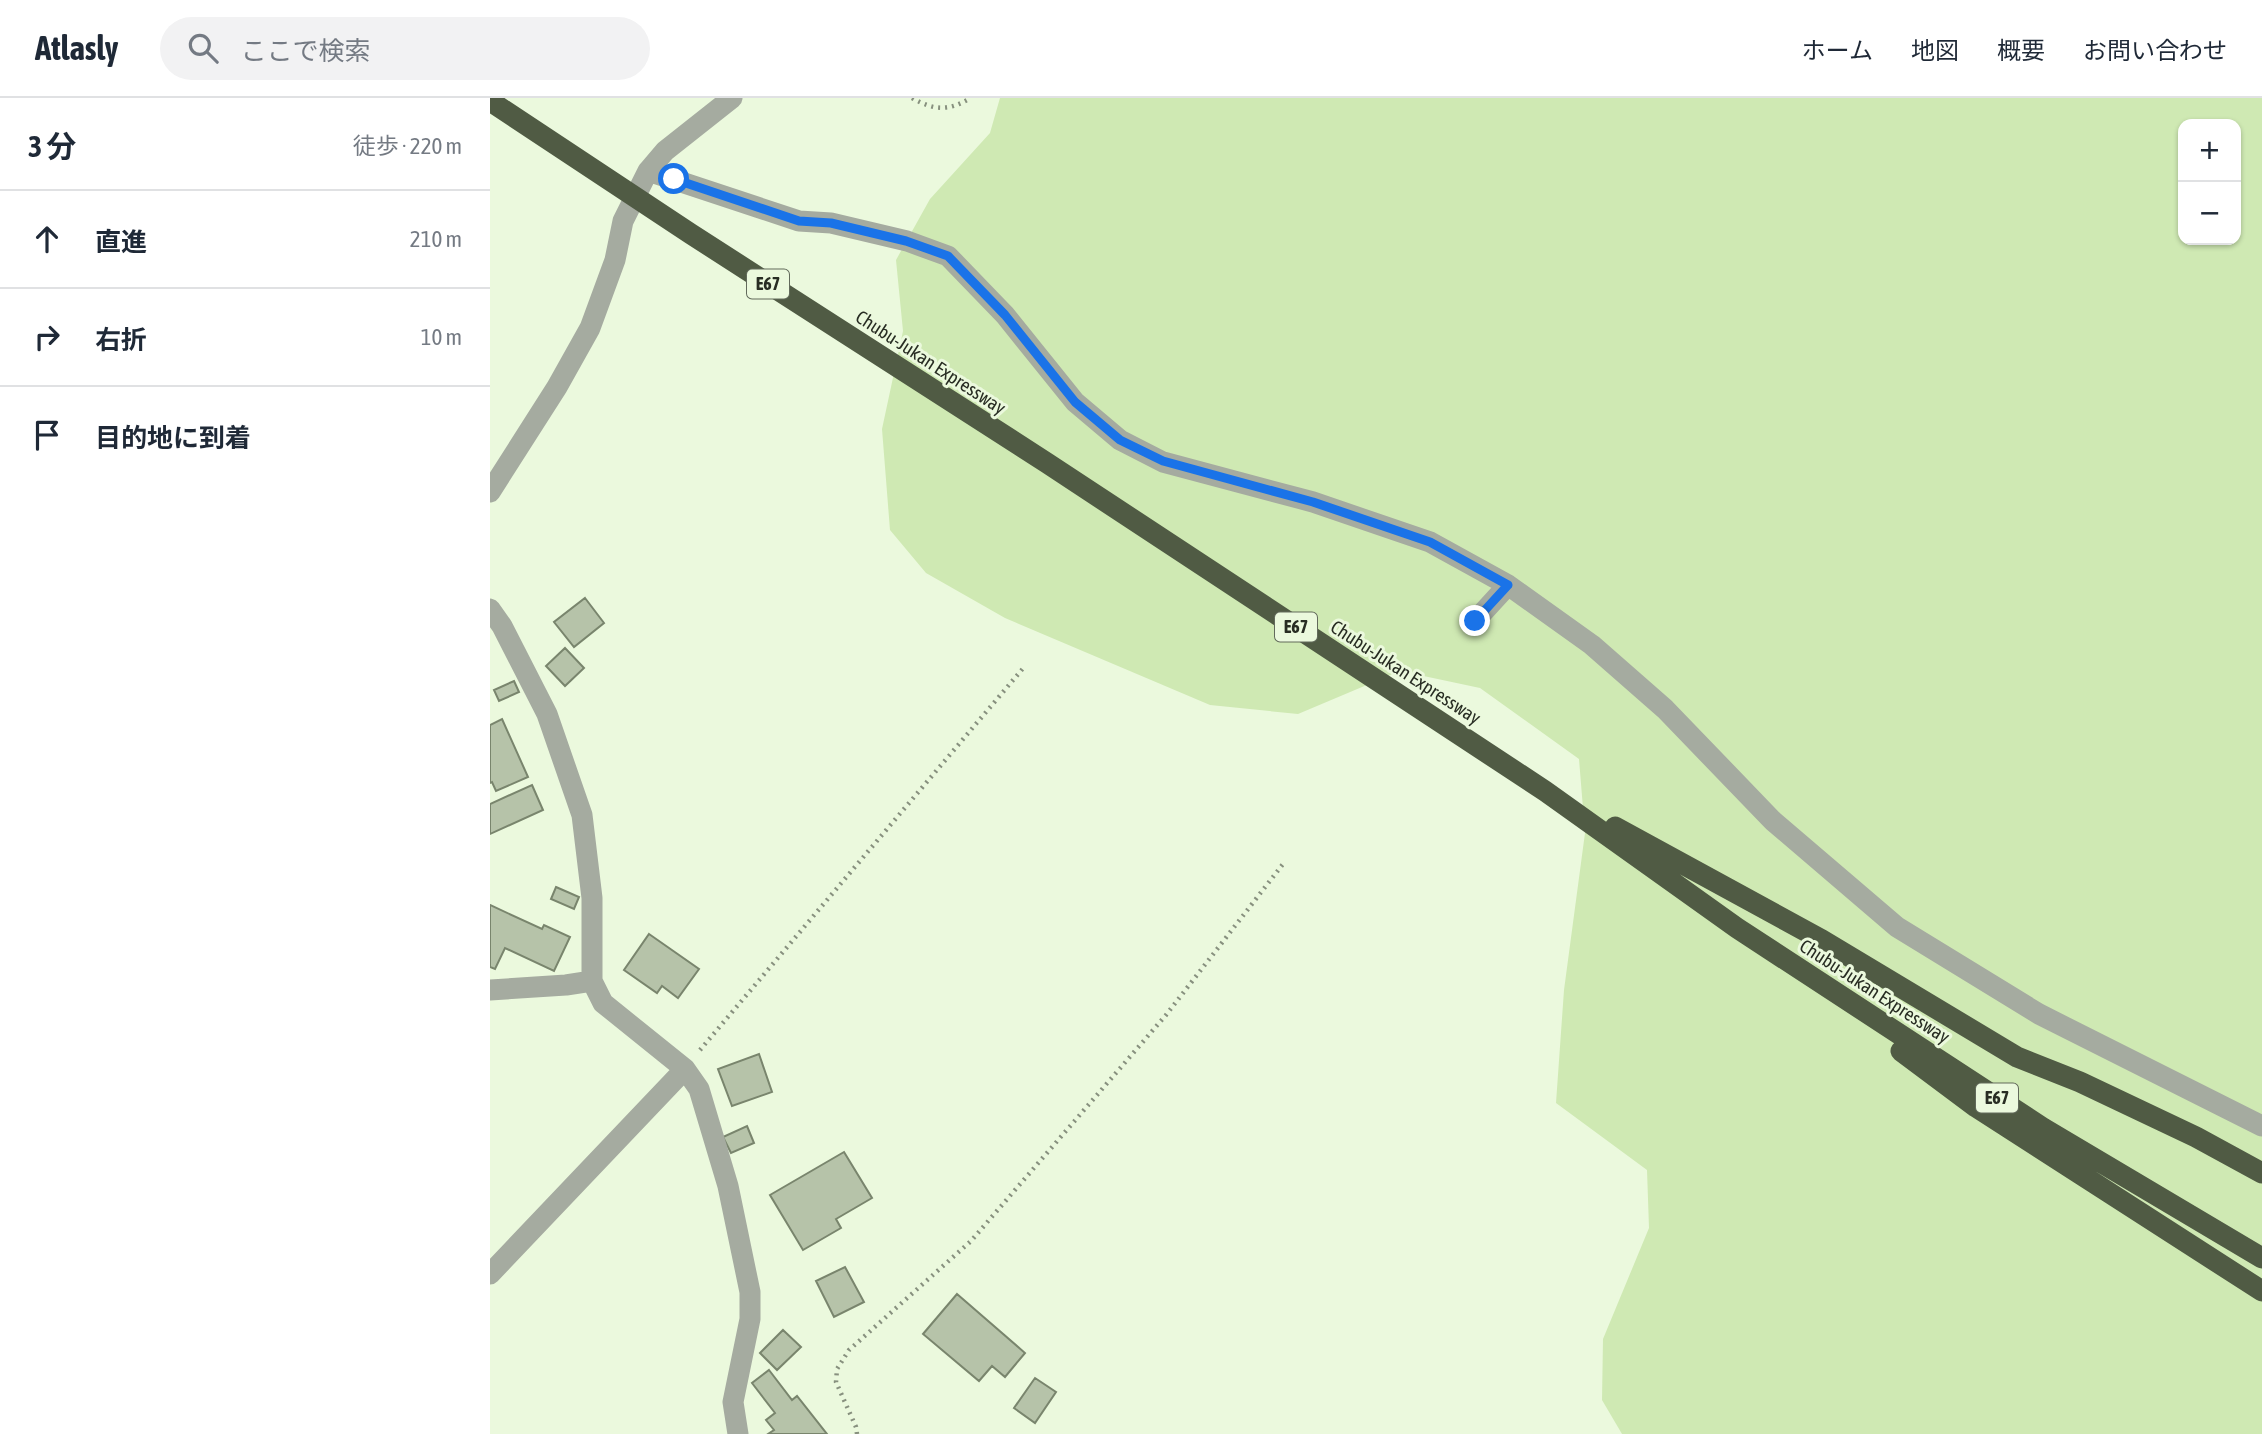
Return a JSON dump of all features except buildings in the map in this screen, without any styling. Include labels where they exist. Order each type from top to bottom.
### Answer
[{"type":"highway","name":"Chubu-Jukan Expressway","points":[[490,101],[1545,791],[1737,928],[2043,1128],[2262,1258]]},
{"type":"highway","points":[[1545,791],[1822,940],[2017,1057],[2080,1082],[2262,1173]]},
{"type":"highway","points":[[1737,928],[1976,1107],[2262,1291]]},
{"type":"street","points":[[490,492],[557,387],[590,328],[615,260],[623,221],[648,171],[665,151],[732,98]]},
{"type":"street","points":[[648,171],[799,221],[831,223],[906,241],[948,256],[1005,315],[1075,402],[1120,440],[1163,461],[1313,502],[1430,542],[1508,585],[1592,645],[1665,709],[1773,821],[1897,928],[2039,1014],[2262,1126]]},
{"type":"street","points":[[1475,621],[1508,585]]},
{"type":"street","points":[[490,609],[502,626],[547,714],[582,815],[592,898],[592,981],[604,1003],[685,1069],[699,1089],[728,1186],[750,1292],[750,1318],[733,1402],[738,1434]]},
{"type":"street","points":[[490,990],[592,981]]},
{"type":"street","points":[[490,1274],[685,1069]]},
{"type":"path","points":[[912,98],[927,107],[950,108],[971,98]]},
{"type":"path","points":[[685,1069],[1025,666]]},
{"type":"path","points":[[857,1434],[836,1382],[837,1370],[849,1350],[971,1241],[1166,1015],[1283,864]]},
{"type":"green space","points":[[1000,98],[2262,98],[2262,1434],[1622,1434],[1602,1400],[1603,1339],[1649,1228],[1647,1170],[1556,1103],[1564,990],[1585,833],[1579,759],[1480,688],[1400,671],[1298,714],[1210,705],[1005,618],[926,573],[890,530],[882,429],[903,331],[896,260],[930,199],[990,133]]},
{"type":"route","points":[[674,179],[799,221],[831,223],[906,241],[948,256],[1005,315],[1075,402],[1120,440],[1163,461],[1313,502],[1430,542],[1508,585],[1475,621]]}]
